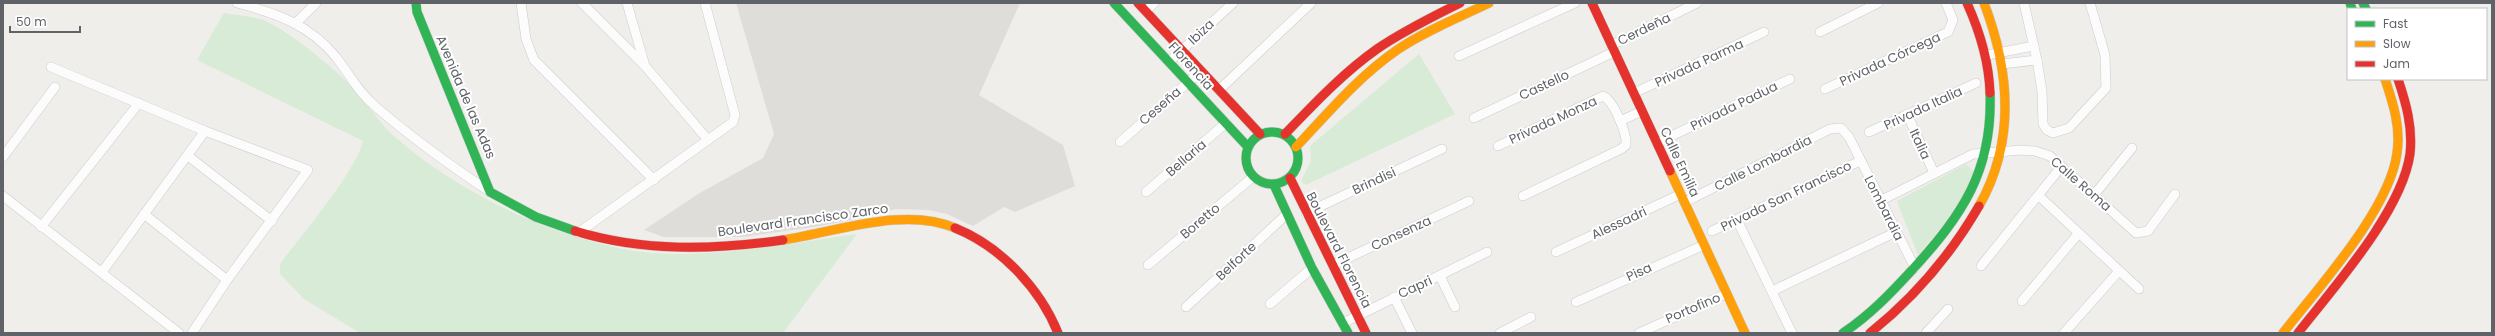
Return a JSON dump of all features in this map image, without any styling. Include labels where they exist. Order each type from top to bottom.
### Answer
[{"type":"street","points":[[237,3],[269,11],[296,23],[323,43],[336,57],[358,89],[375,106],[490,192]]},
{"type":"street","points":[[296,23],[316,3]]},
{"type":"street","name":"Avenida de las Adas","points":[[409,3],[416,8],[490,192]]},
{"type":"street","points":[[521,3],[526,39],[534,60],[654,180]]},
{"type":"street","points":[[582,3],[645,66],[708,140]]},
{"type":"street","points":[[627,3],[645,66]]},
{"type":"street","points":[[578,233],[733,122],[735,115],[705,3]]},
{"type":"street","name":"Florencia","points":[[1114,3],[1248,147]]},
{"type":"street","name":"Florencia","points":[[1138,3],[1260,134]]},
{"type":"street","points":[[1146,11],[1154,3]]},
{"type":"street","name":"Ibiza","points":[[1169,62],[1232,3]]},
{"type":"street","points":[[1219,90],[1311,3]]},
{"type":"street","points":[[1285,134],[1331,87],[1376,50],[1407,30],[1460,3]]},
{"type":"street","points":[[1296,147],[1344,96],[1385,59],[1412,42],[1489,3]]},
{"type":"street","points":[[1459,56],[1575,3]]},
{"type":"street","name":"Calle Emilia","points":[[1592,3],[1745,333]]},
{"type":"street","name":"Cerdeña","points":[[1613,48],[1697,3]]},
{"type":"street","points":[[1820,32],[1878,3]]},
{"type":"street","name":"Privada Córcega","points":[[1826,88],[1948,32],[1953,20],[1946,3]]},
{"type":"street","points":[[1842,333],[1872,311],[1933,248],[1961,211],[1977,178],[1985,152],[1991,117],[1987,55],[1967,3]]},
{"type":"street","points":[[1870,333],[1904,302],[1952,247],[1975,214],[2001,150],[2005,95],[2002,64],[1992,23],[1984,3]]},
{"type":"street","points":[[2024,3],[2037,60],[2042,91],[2042,124],[2047,130],[2060,132],[2069,128],[2106,88],[2105,55],[2090,3]]},
{"type":"street","name":"Privada Parma","points":[[1634,93],[1764,32]]},
{"type":"street","points":[[1987,55],[2034,46]]},
{"type":"street","name":"Castello","points":[[1474,118],[1613,48]]},
{"type":"street","points":[[2002,64],[2037,60]]},
{"type":"street","points":[[51,67],[205,131],[308,170],[272,221],[227,280],[192,333]]},
{"type":"street","name":"Ceseña","points":[[1120,142],[1201,71]]},
{"type":"street","name":"Privada Padua","points":[[1657,143],[1790,79]]},
{"type":"street","points":[[2283,333],[2361,232],[2386,194],[2397,161],[2399,142],[2394,101],[2385,80]]},
{"type":"street","points":[[2298,333],[2370,239],[2396,200],[2407,169],[2410,143],[2406,98],[2398,80]]},
{"type":"street","name":"Privada Italia","points":[[1869,132],[1976,83]]},
{"type":"street","points":[[3,157],[55,87]]},
{"type":"street","name":"Privada Monza","points":[[1498,146],[1603,96],[1608,98],[1620,121],[1626,145],[1523,196]]},
{"type":"street","points":[[41,227],[138,103]]},
{"type":"street","points":[[1620,121],[1642,111]]},
{"type":"street","name":"Italia","points":[[1907,114],[1934,173]]},
{"type":"street","name":"Bellaria","points":[[1146,192],[1226,123]]},
{"type":"street","name":"Lombardia","points":[[1841,128],[1849,137],[1915,268]]},
{"type":"street","name":"Calle Lombardia","points":[[1683,198],[1830,129],[1841,128]]},
{"type":"street","points":[[102,272],[205,131]]},
{"type":"street","points":[[1269,132],[1285,134],[1296,147],[1298,164],[1290,178],[1274,185],[1265,184],[1253,177],[1246,165],[1248,147],[1260,134],[1269,132]]},
{"type":"street","points":[[2094,195],[2132,148]]},
{"type":"street","name":"Brindisi","points":[[1306,213],[1442,149]]},
{"type":"street","name":"Calle Roma","points":[[1880,201],[1963,158],[1985,152],[2001,150],[2042,153],[2094,195],[2132,230],[2142,234],[2151,228],[2175,194]]},
{"type":"street","points":[[188,156],[272,221]]},
{"type":"street","name":"Privada San Francisco","points":[[1712,231],[1738,220],[1860,160]]},
{"type":"street","points":[[1981,266],[2061,167]]},
{"type":"street","name":"Boretto","points":[[1148,265],[1253,177]]},
{"type":"street","name":"Boulevard Florencia","points":[[1290,178],[1366,333]]},
{"type":"street","points":[[1274,185],[1312,268],[1348,333]]},
{"type":"street","name":"Boulevard Francisco Zarco","points":[[490,192],[516,208],[578,233],[644,245],[695,248],[782,239],[898,220],[940,221],[976,237],[1007,262],[1030,288],[1047,311],[1058,333]]},
{"type":"street","points":[[3,196],[179,333]]},
{"type":"street","points":[[2039,196],[2078,234],[2140,289]]},
{"type":"street","name":"Alessadri","points":[[1556,252],[1683,198]]},
{"type":"street","name":"Consenza","points":[[1333,265],[1469,202]]},
{"type":"street","points":[[144,214],[227,280]]},
{"type":"street","name":"Belforte","points":[[1186,307],[1286,214]]},
{"type":"street","points":[[1738,220],[1792,333]]},
{"type":"street","points":[[1772,291],[1896,232]]},
{"type":"street","points":[[2022,301],[2078,234]]},
{"type":"street","name":"Pisa","points":[[1576,302],[1704,245]]},
{"type":"street","name":"Capri","points":[[1343,323],[1487,252]]},
{"type":"street","points":[[1270,304],[1312,268]]},
{"type":"street","points":[[2064,333],[2119,271]]},
{"type":"street","points":[[1440,276],[1455,307]]},
{"type":"street","name":"Portofino","points":[[1639,333],[1726,294]]},
{"type":"street","points":[[1394,297],[1412,333]]},
{"type":"street","points":[[1926,333],[1948,310]]},
{"type":"street","points":[[1500,333],[1531,317]]},
{"type":"shaded area","points":[[736,3],[1020,3],[979,95],[1063,145],[1075,186],[1015,212],[1004,207],[973,226],[947,214],[929,210],[895,209],[868,217],[820,226],[742,237],[664,237],[644,230],[698,194],[763,158],[774,134]]},
{"type":"green space","points":[[224,13],[260,19],[280,29],[317,55],[338,74],[353,88],[388,131],[421,158],[450,178],[482,197],[550,228],[585,240],[619,248],[652,253],[677,254],[729,252],[857,234],[783,333],[360,333],[304,299],[280,274],[280,264],[339,186],[359,154],[363,141],[197,60]]},
{"type":"green space","points":[[1419,54],[1455,114],[1306,185],[1301,181],[1311,161],[1310,146]]},
{"type":"green space","points":[[1966,164],[1974,172],[1960,206],[1918,255],[1897,201]]},
{"type":"traffic: fast","points":[[416,3],[417,12],[490,192],[536,217],[575,231]]},
{"type":"traffic: fast","points":[[1114,3],[1248,147]]},
{"type":"traffic: fast","points":[[2350,3],[2352,8]]},
{"type":"traffic: fast","points":[[2363,3],[2366,8]]},
{"type":"traffic: fast","points":[[1843,333],[1871,311],[1897,287],[1946,230],[1960,210],[1980,169],[1986,146],[1990,121],[1990,93]]},
{"type":"traffic: fast","points":[[1267,132],[1277,132],[1291,139],[1298,153],[1298,158],[1298,163],[1291,177],[1277,184],[1267,184],[1257,180],[1250,173],[1246,163],[1246,153],[1250,143],[1257,136],[1267,132]]},
{"type":"traffic: fast","points":[[1274,185],[1312,268],[1348,333]]},
{"type":"traffic: slow","points":[[1296,147],[1356,84],[1397,50],[1442,25],[1489,3]]},
{"type":"traffic: slow","points":[[1979,206],[1991,181],[1999,156],[2004,131],[2005,106],[2004,80],[1999,54],[1993,29],[1984,3]]},
{"type":"traffic: slow","points":[[2283,333],[2333,271],[2367,223],[2392,175],[2397,153],[2398,134],[2393,106],[2385,80]]},
{"type":"traffic: slow","points":[[1670,171],[1745,333]]},
{"type":"traffic: slow","points":[[783,240],[893,220],[914,219],[935,222],[955,228]]},
{"type":"traffic: jam","points":[[1138,3],[1260,134]]},
{"type":"traffic: jam","points":[[1285,134],[1329,89],[1364,58],[1397,36],[1460,3]]},
{"type":"traffic: jam","points":[[1592,3],[1670,171]]},
{"type":"traffic: jam","points":[[1967,3],[1976,25],[1986,58],[1990,93]]},
{"type":"traffic: jam","points":[[2298,333],[2347,271],[2381,224],[2394,200],[2404,176],[2410,154],[2411,134],[2406,106],[2398,80]]},
{"type":"traffic: jam","points":[[1290,178],[1366,333]]},
{"type":"traffic: jam","points":[[1870,333],[1902,305],[1944,259],[1979,206]]},
{"type":"traffic: jam","points":[[955,228],[988,246],[1017,270],[1041,300],[1058,333]]},
{"type":"traffic: jam","points":[[575,231],[626,243],[652,246],[731,246],[783,240]]}]
